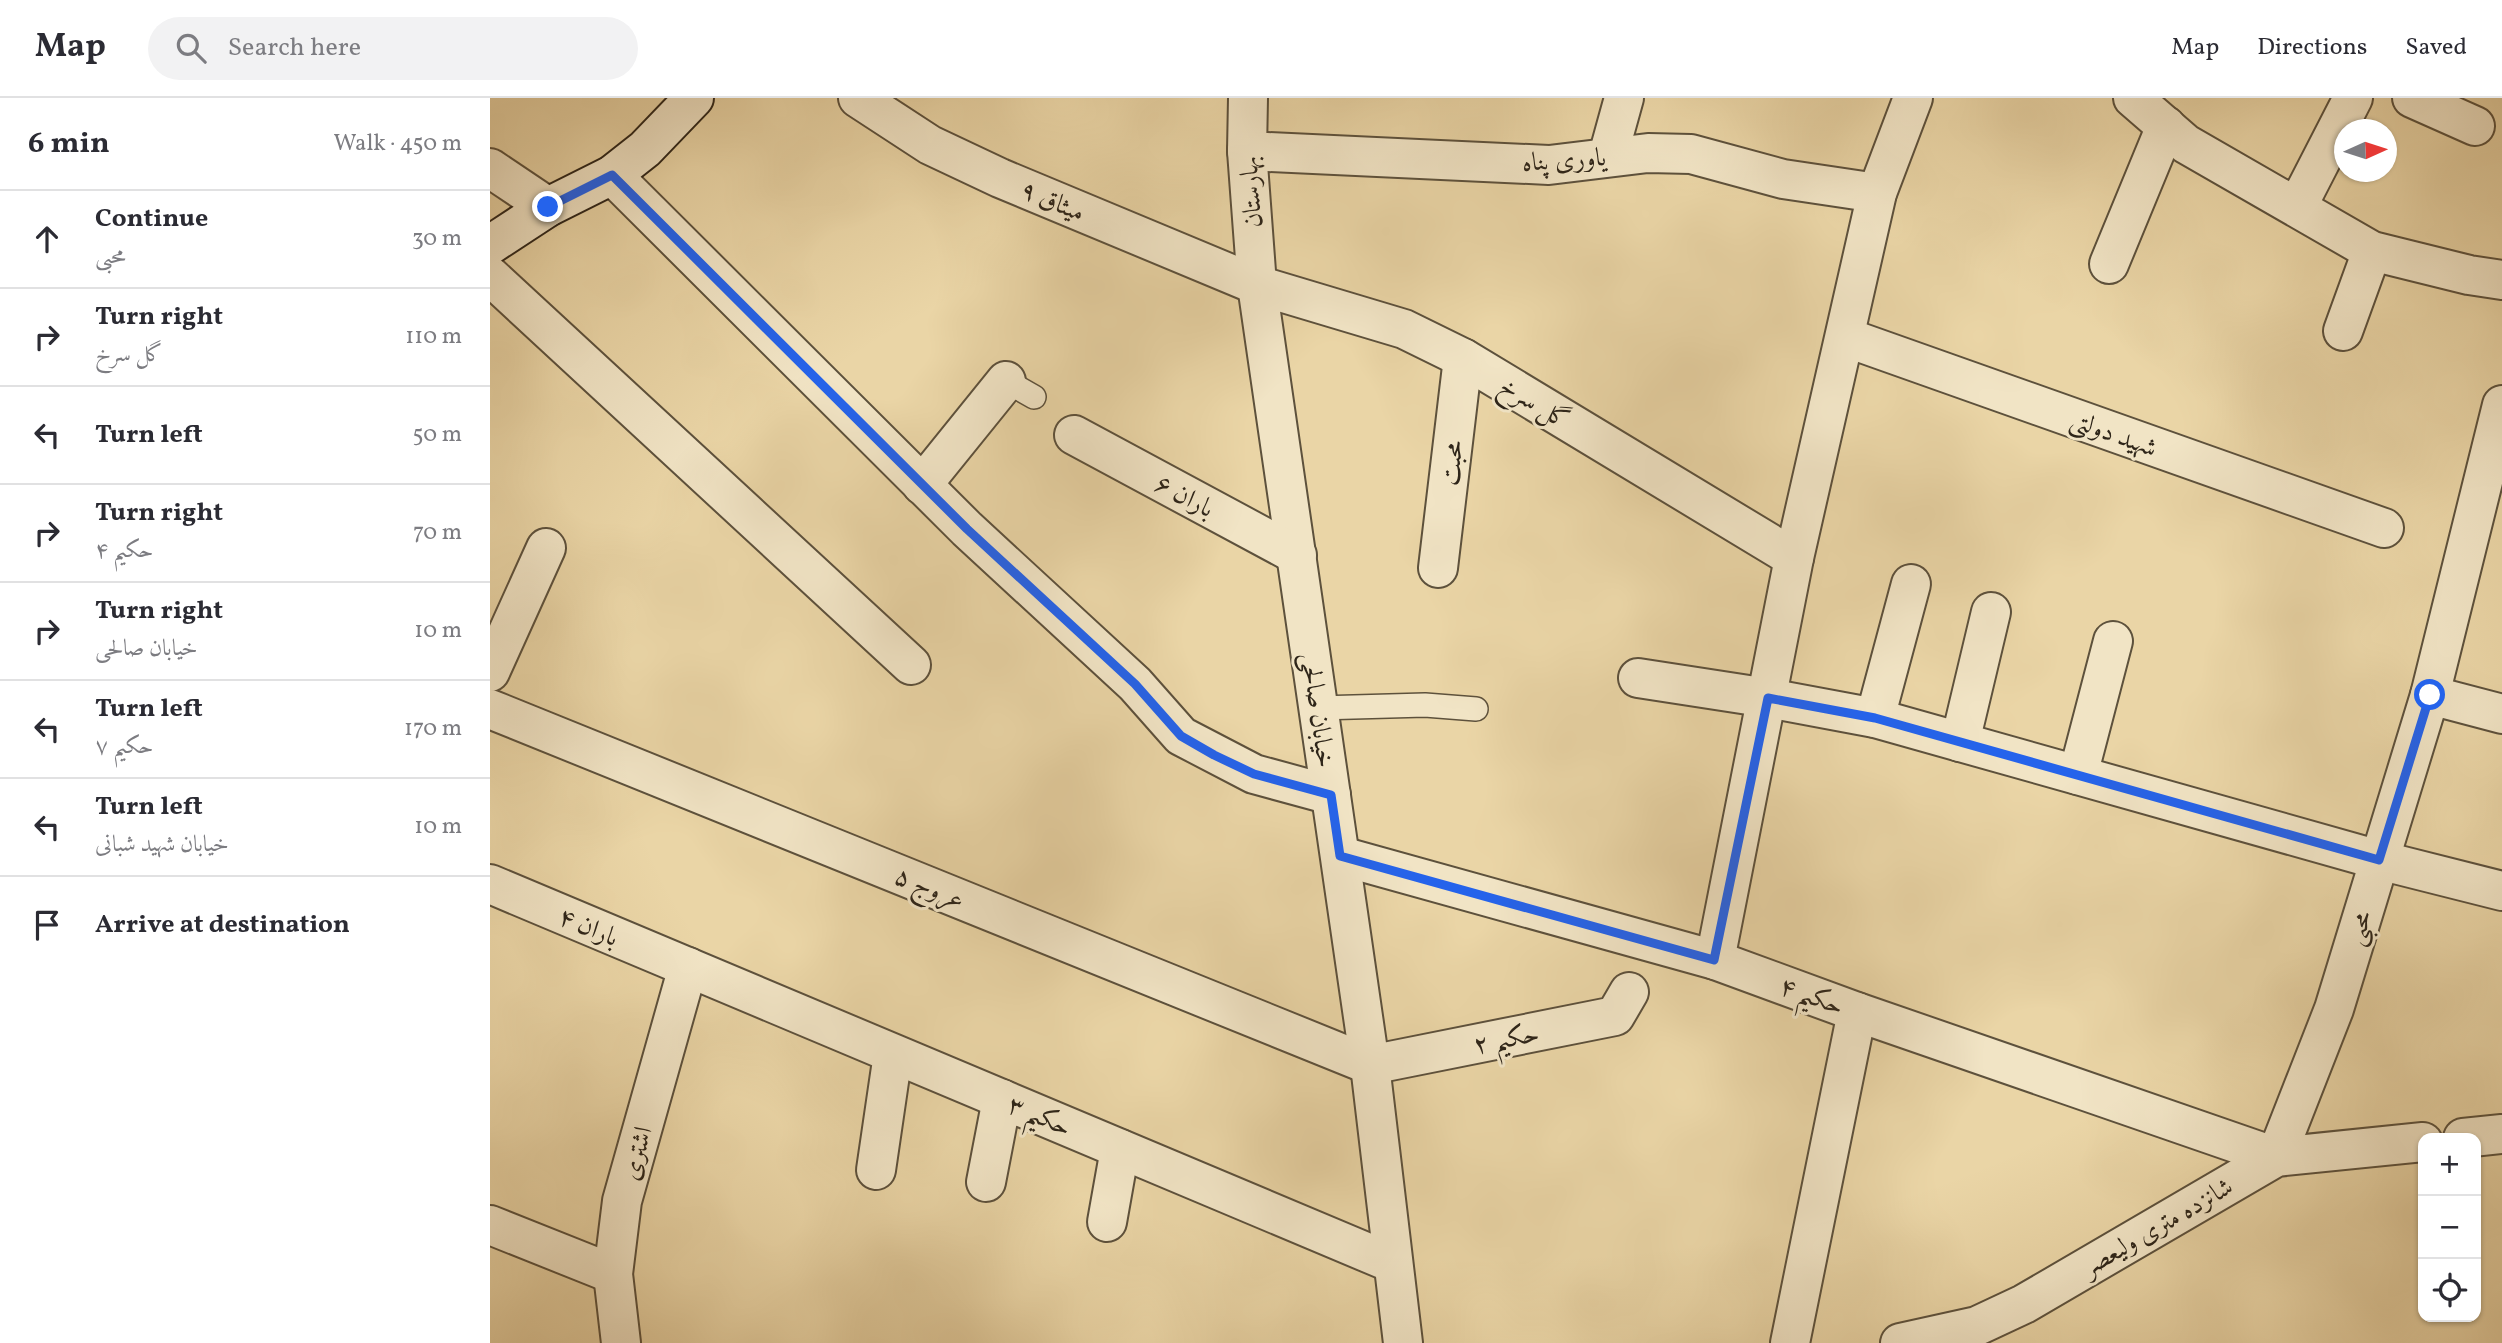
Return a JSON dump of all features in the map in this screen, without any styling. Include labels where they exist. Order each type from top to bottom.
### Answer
[{"type":"street","points":[[490,245],[548,207],[612,175],[645,149],[694,98]]},
{"type":"street","name":"میثاق ۹","points":[[858,98],[930,145],[953,156],[1257,285]]},
{"type":"street","points":[[1608,156],[1624,98]]},
{"type":"street","points":[[1714,960],[1794,558],[1877,193],[1913,98]]},
{"type":"street","points":[[2133,98],[2186,144],[2372,251],[2469,275],[2502,280]]},
{"type":"street","points":[[2297,207],[2353,98]]},
{"type":"street","points":[[2412,98],[2475,126]]},
{"type":"street","name":"بهارستان","points":[[1244,99],[1257,285]]},
{"type":"street","points":[[2109,264],[2166,126]]},
{"type":"street","name":"یاوری پناه","points":[[1247,151],[1549,164],[1648,153],[1691,154],[1783,179],[1877,193]]},
{"type":"street","points":[[490,168],[548,207]]},
{"type":"street","points":[[612,175],[922,485],[1135,684],[1181,736],[1254,774],[1331,795]]},
{"type":"street","points":[[2343,331],[2372,251]]},
{"type":"street","points":[[490,276],[911,665]]},
{"type":"street","name":"گل سرخ","points":[[1257,285],[1404,329],[1463,358],[1794,558]]},
{"type":"street","name":"خیابان صالحی","points":[[1257,285],[1370,1065],[1403,1343]]},
{"type":"street","name":"شهید دولتی","points":[[1845,337],[2384,528]]},
{"type":"street","name":"محبت","points":[[1438,568],[1463,358]]},
{"type":"street","points":[[922,485],[1020,389]]},
{"type":"street","name":"محبی","points":[[2276,1157],[2334,1009],[2430,695],[2496,458],[2502,405]]},
{"type":"street","name":"باران ۶","points":[[1074,435],[1297,555]]},
{"type":"street","points":[[490,672],[546,548]]},
{"type":"street","points":[[1875,718],[1911,584]]},
{"type":"street","points":[[1960,742],[1991,612]]},
{"type":"street","points":[[2078,775],[2113,641]]},
{"type":"street","points":[[1638,678],[1875,718],[2379,860],[2502,891]]},
{"type":"street","points":[[2430,695],[2502,714]]},
{"type":"street","name":"عروج ۵","points":[[490,709],[1370,1065]]},
{"type":"street","name":"حکیم ۴","points":[[1340,856],[1714,960],[2276,1157]]},
{"type":"street","name":"باران ۴","points":[[490,884],[688,967]]},
{"type":"street","name":"حکیم ۳","points":[[688,967],[1392,1264]]},
{"type":"street","name":"اشتری","points":[[621,1343],[613,1274],[622,1201],[688,967]]},
{"type":"street","name":"حکیم ۲","points":[[1370,1065],[1615,1016],[1629,992]]},
{"type":"street","points":[[1790,1343],[1857,1012]]},
{"type":"street","points":[[876,1170],[893,1054]]},
{"type":"street","points":[[986,1182],[1002,1099]]},
{"type":"street","points":[[2481,1136],[2502,1134]]},
{"type":"street","name":"شانزده متری ولیعصر","points":[[1900,1343],[1979,1335],[2024,1304],[2276,1157],[2418,1143]]},
{"type":"street","points":[[1107,1222],[1120,1149]]},
{"type":"street","points":[[490,1225],[613,1274]]},
{"type":"lane","points":[[1318,708],[1425,705],[1476,709]]},
{"type":"route","points":[[548,207],[612,175],[967,529],[1135,684],[1181,736],[1254,774],[1331,795],[1340,856],[1714,960],[1768,698],[1875,718],[2379,860],[2430,695]]}]
